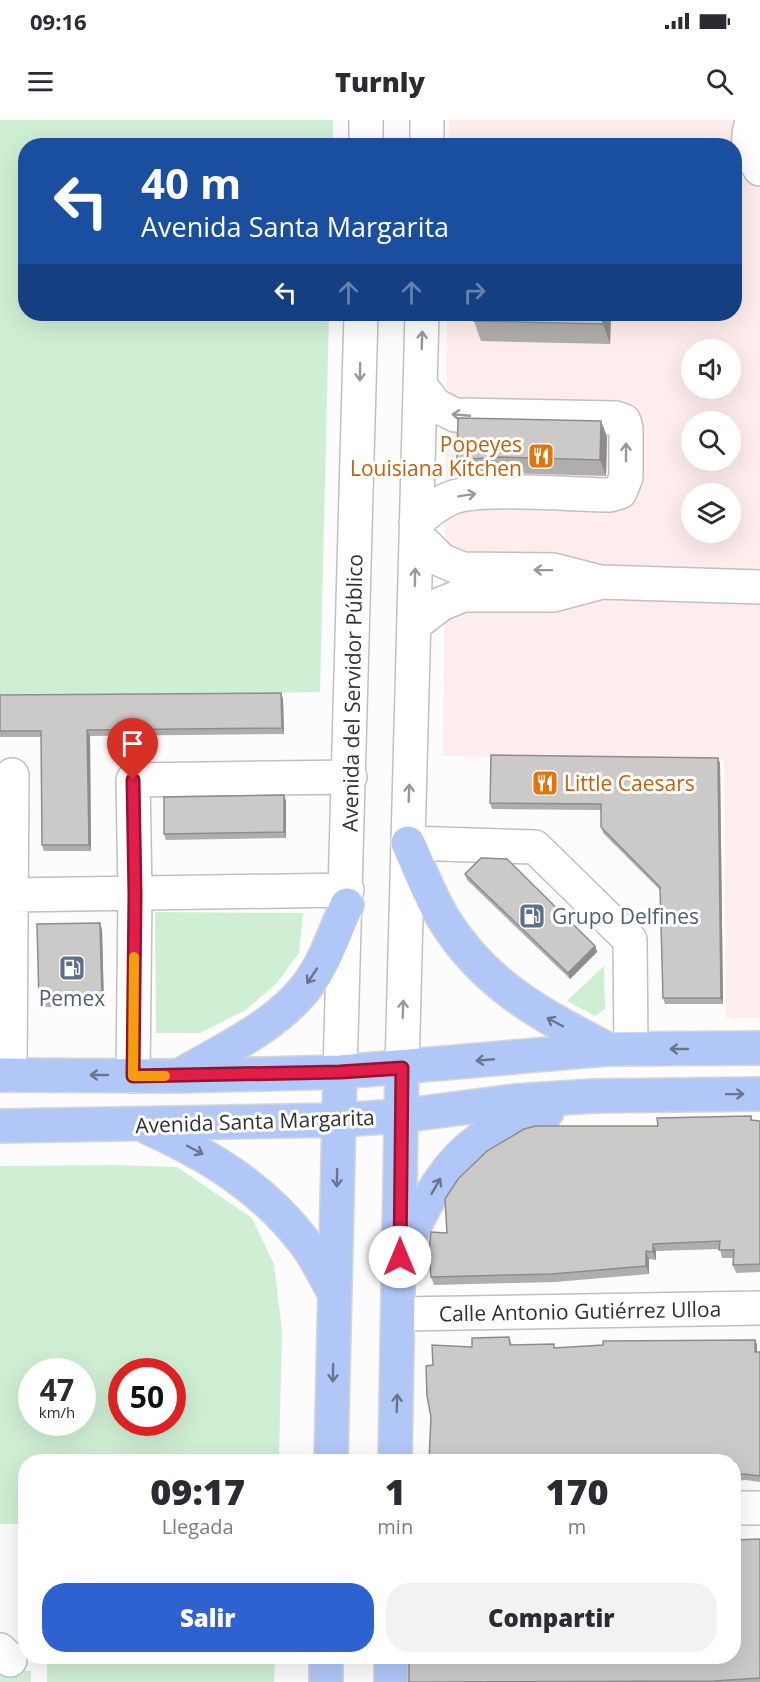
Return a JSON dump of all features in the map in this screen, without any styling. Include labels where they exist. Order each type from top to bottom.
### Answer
[{"type":"main road","points":[[408,843],[443,918],[472,958],[504,990],[536,1012],[619,1049]]},
{"type":"main road","points":[[178,1076],[248,1035],[286,1008],[314,976],[347,897]]},
{"type":"main road","points":[[5,1075],[178,1076],[340,1072],[619,1049],[760,1048]]},
{"type":"main road","points":[[395,1454],[402,1068]]},
{"type":"main road","points":[[331,1454],[340,1072]]},
{"type":"main road","name":"Avenida Santa Margarita","points":[[0,1126],[339,1120],[400,1116],[515,1101],[593,1096],[760,1094]]},
{"type":"main road","points":[[400,1257],[439,1179],[466,1149],[503,1126],[593,1096]]},
{"type":"main road","points":[[142,1124],[206,1155],[239,1177],[275,1208],[303,1240],[335,1294]]},
{"type":"main road","points":[[326,1664],[326,1682]]},
{"type":"main road","points":[[391,1664],[391,1682]]},
{"type":"street","points":[[366,120],[366,138]]},
{"type":"street","points":[[427,138],[428,120]]},
{"type":"street","points":[[750,164],[748,142],[753,120]]},
{"type":"street","name":"Avenida del Servidor Público","points":[[340,1072],[347,897],[362,321]]},
{"type":"street","points":[[402,1068],[422,321]]},
{"type":"street","points":[[416,529],[435,507],[453,497],[476,493],[610,495],[620,492],[626,477],[624,421],[616,418],[455,415],[435,405],[420,384]]},
{"type":"street","points":[[416,529],[441,560],[462,569],[553,570],[600,582],[760,587]]},
{"type":"street","points":[[414,625],[441,604],[463,595],[553,595],[600,582]]},
{"type":"street","points":[[5,1075],[12,895],[12,775]]},
{"type":"street","points":[[133,1076],[135,895],[133,780],[350,777]]},
{"type":"street","points":[[408,843],[535,847],[630,940],[619,1049]]},
{"type":"street","points":[[12,895],[347,897]]},
{"type":"street","name":"Calle Antonio Gutiérrez Ulloa","points":[[399,1314],[760,1308]]},
{"type":"street","points":[[741,1508],[760,1508]]},
{"type":"shaded area","points":[[449,120],[760,120],[760,1018],[726,1018],[724,760],[443,756],[447,321],[742,321],[742,138],[448,138]]},
{"type":"green space","points":[[0,120],[333,120],[333,138],[18,138],[18,321],[329,321],[320,692],[0,698]]},
{"type":"green space","points":[[155,912],[303,913],[299,953],[276,984],[246,1010],[200,1033],[156,1033]]},
{"type":"green space","points":[[604,966],[605,1009],[595,1016],[567,1001]]},
{"type":"green space","points":[[0,1166],[177,1167],[252,1218],[274,1264],[282,1330],[279,1454],[18,1454],[18,1524],[0,1524]]},
{"type":"green space","points":[[47,1664],[275,1664],[274,1682],[47,1682]]},
{"type":"green space","points":[[0,1670],[31,1671],[31,1682],[0,1682]]},
{"type":"building","points":[[474,321],[603,321],[603,324]]},
{"type":"building","points":[[458,418],[601,421],[600,460],[499,457],[457,460]]},
{"type":"building","points":[[281,693],[282,728],[87,730],[89,845],[42,845],[41,731],[0,731],[0,695]]},
{"type":"building","points":[[491,755],[718,758],[721,998],[663,998],[660,887],[601,827],[601,804],[490,803]]},
{"type":"building","points":[[284,795],[284,832],[164,834],[164,797]]},
{"type":"building","name":"Grupo Delfines","points":[[481,858],[507,859],[595,946],[568,973],[465,874]]},
{"type":"building","name":"Pemex","points":[[100,923],[102,1000],[39,1002],[37,924]]},
{"type":"building","points":[[751,1116],[751,1120],[760,1121],[760,1264],[733,1265],[734,1250],[719,1250],[720,1241],[653,1244],[653,1252],[646,1251],[646,1266],[552,1274],[431,1277],[429,1251],[431,1232],[447,1233],[445,1199],[458,1179],[487,1151],[524,1129],[536,1126],[658,1126],[657,1118]]},
{"type":"building","points":[[509,1337],[510,1345],[554,1344],[554,1348],[603,1345],[603,1341],[755,1340],[755,1352],[760,1352],[760,1474],[759,1476],[741,1474],[741,1454],[429,1454],[431,1417],[427,1396],[426,1366],[433,1365],[432,1345],[472,1347],[472,1338]]},
{"type":"building","points":[[760,1539],[760,1678],[714,1681],[409,1682],[409,1664],[741,1664],[741,1540]]},
{"type":"slow traffic","points":[[134,957],[133,1076],[165,1076]]},
{"type":"place","name":"Popeyes Louisiana Kitchen","points":[[541,456]]},
{"type":"place","name":"Little Caesars","points":[[545,783]]},
{"type":"place","name":"Grupo Delfines","points":[[532,916]]},
{"type":"place","name":"Pemex","points":[[72,968]]},
{"type":"route","points":[[133,780],[135,895],[133,1076],[340,1072],[402,1068],[400,1257]]}]
